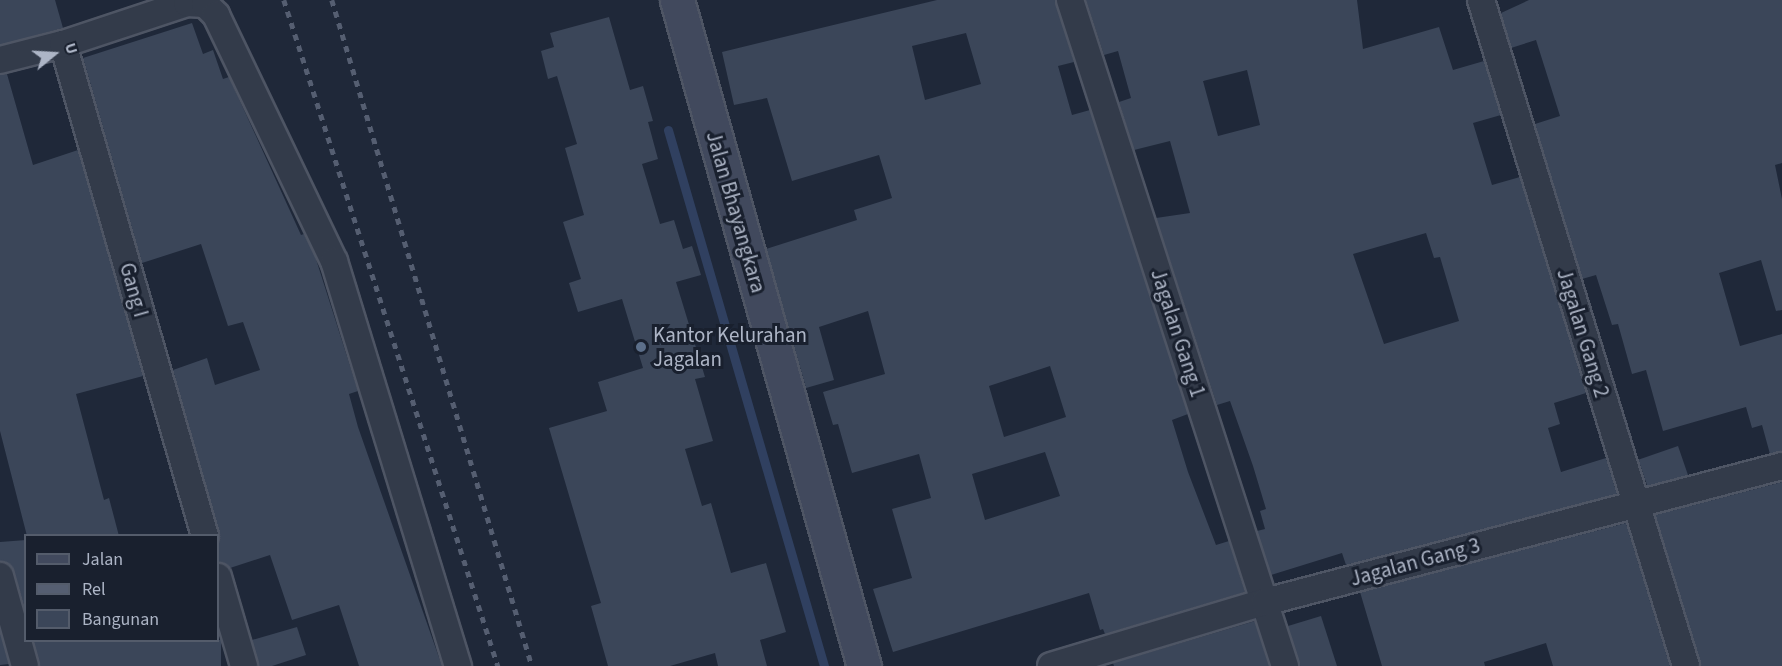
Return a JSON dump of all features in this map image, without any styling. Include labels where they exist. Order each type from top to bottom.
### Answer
[{"type":"main road","name":"Jalan Bhayangkara","points":[[677,0],[864,666]]},
{"type":"street","name":"Jagalan Gang 1","points":[[1070,0],[1285,666]]},
{"type":"street","name":"Jagalan Gang 2","points":[[1481,0],[1686,666]]},
{"type":"street","points":[[0,60],[63,44],[187,3],[205,4],[216,15],[334,261],[458,666]]},
{"type":"street","name":"Gang I","points":[[63,44],[204,534]]},
{"type":"street","name":"Jagalan Gang 3","points":[[1051,666],[1265,602],[1782,466]]},
{"type":"street","points":[[0,576],[25,666]]},
{"type":"street","points":[[219,581],[244,666]]},
{"type":"building","points":[[0,0],[55,0],[63,28],[0,45]]},
{"type":"building","points":[[937,0],[1055,0],[1074,62],[1058,66],[1072,115],[1090,110],[1188,414],[1172,420],[1188,472],[1216,545],[1229,541],[1245,592],[1105,634],[1103,629],[1100,630],[1089,593],[893,652],[873,589],[912,578],[892,509],[931,498],[919,454],[852,473],[838,424],[833,425],[823,392],[885,374],[868,311],[819,327],[834,380],[806,388],[766,249],[857,220],[854,210],[892,198],[879,155],[792,181],[767,98],[734,105],[722,52]],"holes":[[[966,33],[981,84],[925,100],[912,46]],[[1050,366],[1066,417],[1004,437],[989,386]],[[1045,452],[1060,496],[985,520],[972,474]]]},
{"type":"building","points":[[1086,0],[1357,0],[1363,49],[1439,27],[1453,70],[1484,61],[1501,115],[1473,123],[1492,185],[1520,177],[1586,393],[1554,403],[1560,424],[1548,428],[1561,472],[1606,458],[1617,494],[1346,565],[1342,553],[1271,575],[1257,531],[1265,529],[1260,511],[1266,509],[1253,466],[1230,401],[1217,405],[1156,218],[1190,213],[1170,141],[1134,150],[1119,102],[1131,98],[1118,51],[1104,55]],"holes":[[[1247,70],[1260,125],[1218,136],[1203,81]],[[1426,233],[1434,258],[1440,257],[1459,321],[1384,344],[1353,254]]]},
{"type":"building","points":[[1529,0],[1782,0],[1782,163],[1775,165],[1782,199],[1782,310],[1776,311],[1761,260],[1719,273],[1740,346],[1782,334],[1782,451],[1770,454],[1762,425],[1752,428],[1746,407],[1663,431],[1646,370],[1632,374],[1618,324],[1612,325],[1596,275],[1582,279],[1535,124],[1560,116],[1536,40],[1511,48],[1501,13]]},
{"type":"building","points":[[609,17],[630,90],[643,86],[653,121],[648,122],[658,159],[642,164],[660,224],[674,220],[683,249],[692,246],[701,275],[676,282],[705,377],[695,379],[713,441],[685,449],[702,506],[711,503],[731,573],[766,563],[786,632],[760,640],[767,666],[718,666],[715,653],[670,666],[608,666],[591,606],[601,603],[549,428],[607,411],[598,382],[643,368],[622,299],[578,312],[569,283],[581,279],[563,222],[584,215],[565,148],[577,144],[557,76],[548,79],[541,51],[554,47],[550,33]]},
{"type":"building","points":[[192,23],[203,54],[213,50],[223,79],[229,77],[301,235],[304,234],[315,256],[358,391],[349,394],[358,427],[442,666],[359,666],[339,605],[292,620],[270,555],[230,568],[219,562],[219,532],[173,370],[207,358],[215,385],[260,370],[243,322],[228,326],[201,244],[142,263],[83,58]]},
{"type":"building","points":[[7,74],[33,165],[78,150],[143,376],[76,394],[104,500],[109,498],[118,534],[26,534],[0,431],[0,75]]},
{"type":"building","points":[[1678,446],[1688,475],[1648,489],[1638,460]]},
{"type":"building","points":[[1782,482],[1782,666],[1701,666],[1655,515]]},
{"type":"building","points":[[1626,523],[1670,666],[1553,666],[1546,643],[1484,662],[1485,666],[1382,666],[1360,592]]},
{"type":"building","points":[[24,540],[24,605],[14,571],[0,561],[0,542]]},
{"type":"building","points":[[1321,616],[1337,666],[1300,666],[1288,626]]},
{"type":"building","points":[[1255,621],[1269,666],[1114,666],[1113,663]]},
{"type":"building","points":[[297,627],[306,655],[272,666],[259,666],[252,640]]},
{"type":"building","points":[[0,632],[9,664],[0,665]]},
{"type":"building","points":[[221,640],[221,666],[33,666],[33,642],[219,642]]},
{"type":"waterway","points":[[668,130],[824,666]]},
{"type":"railway","points":[[284,0],[498,666]]},
{"type":"railway","points":[[332,0],[532,666]]},
{"type":"place","name":"Kantor Kelurahan Jagalan","points":[[641,347]]}]
